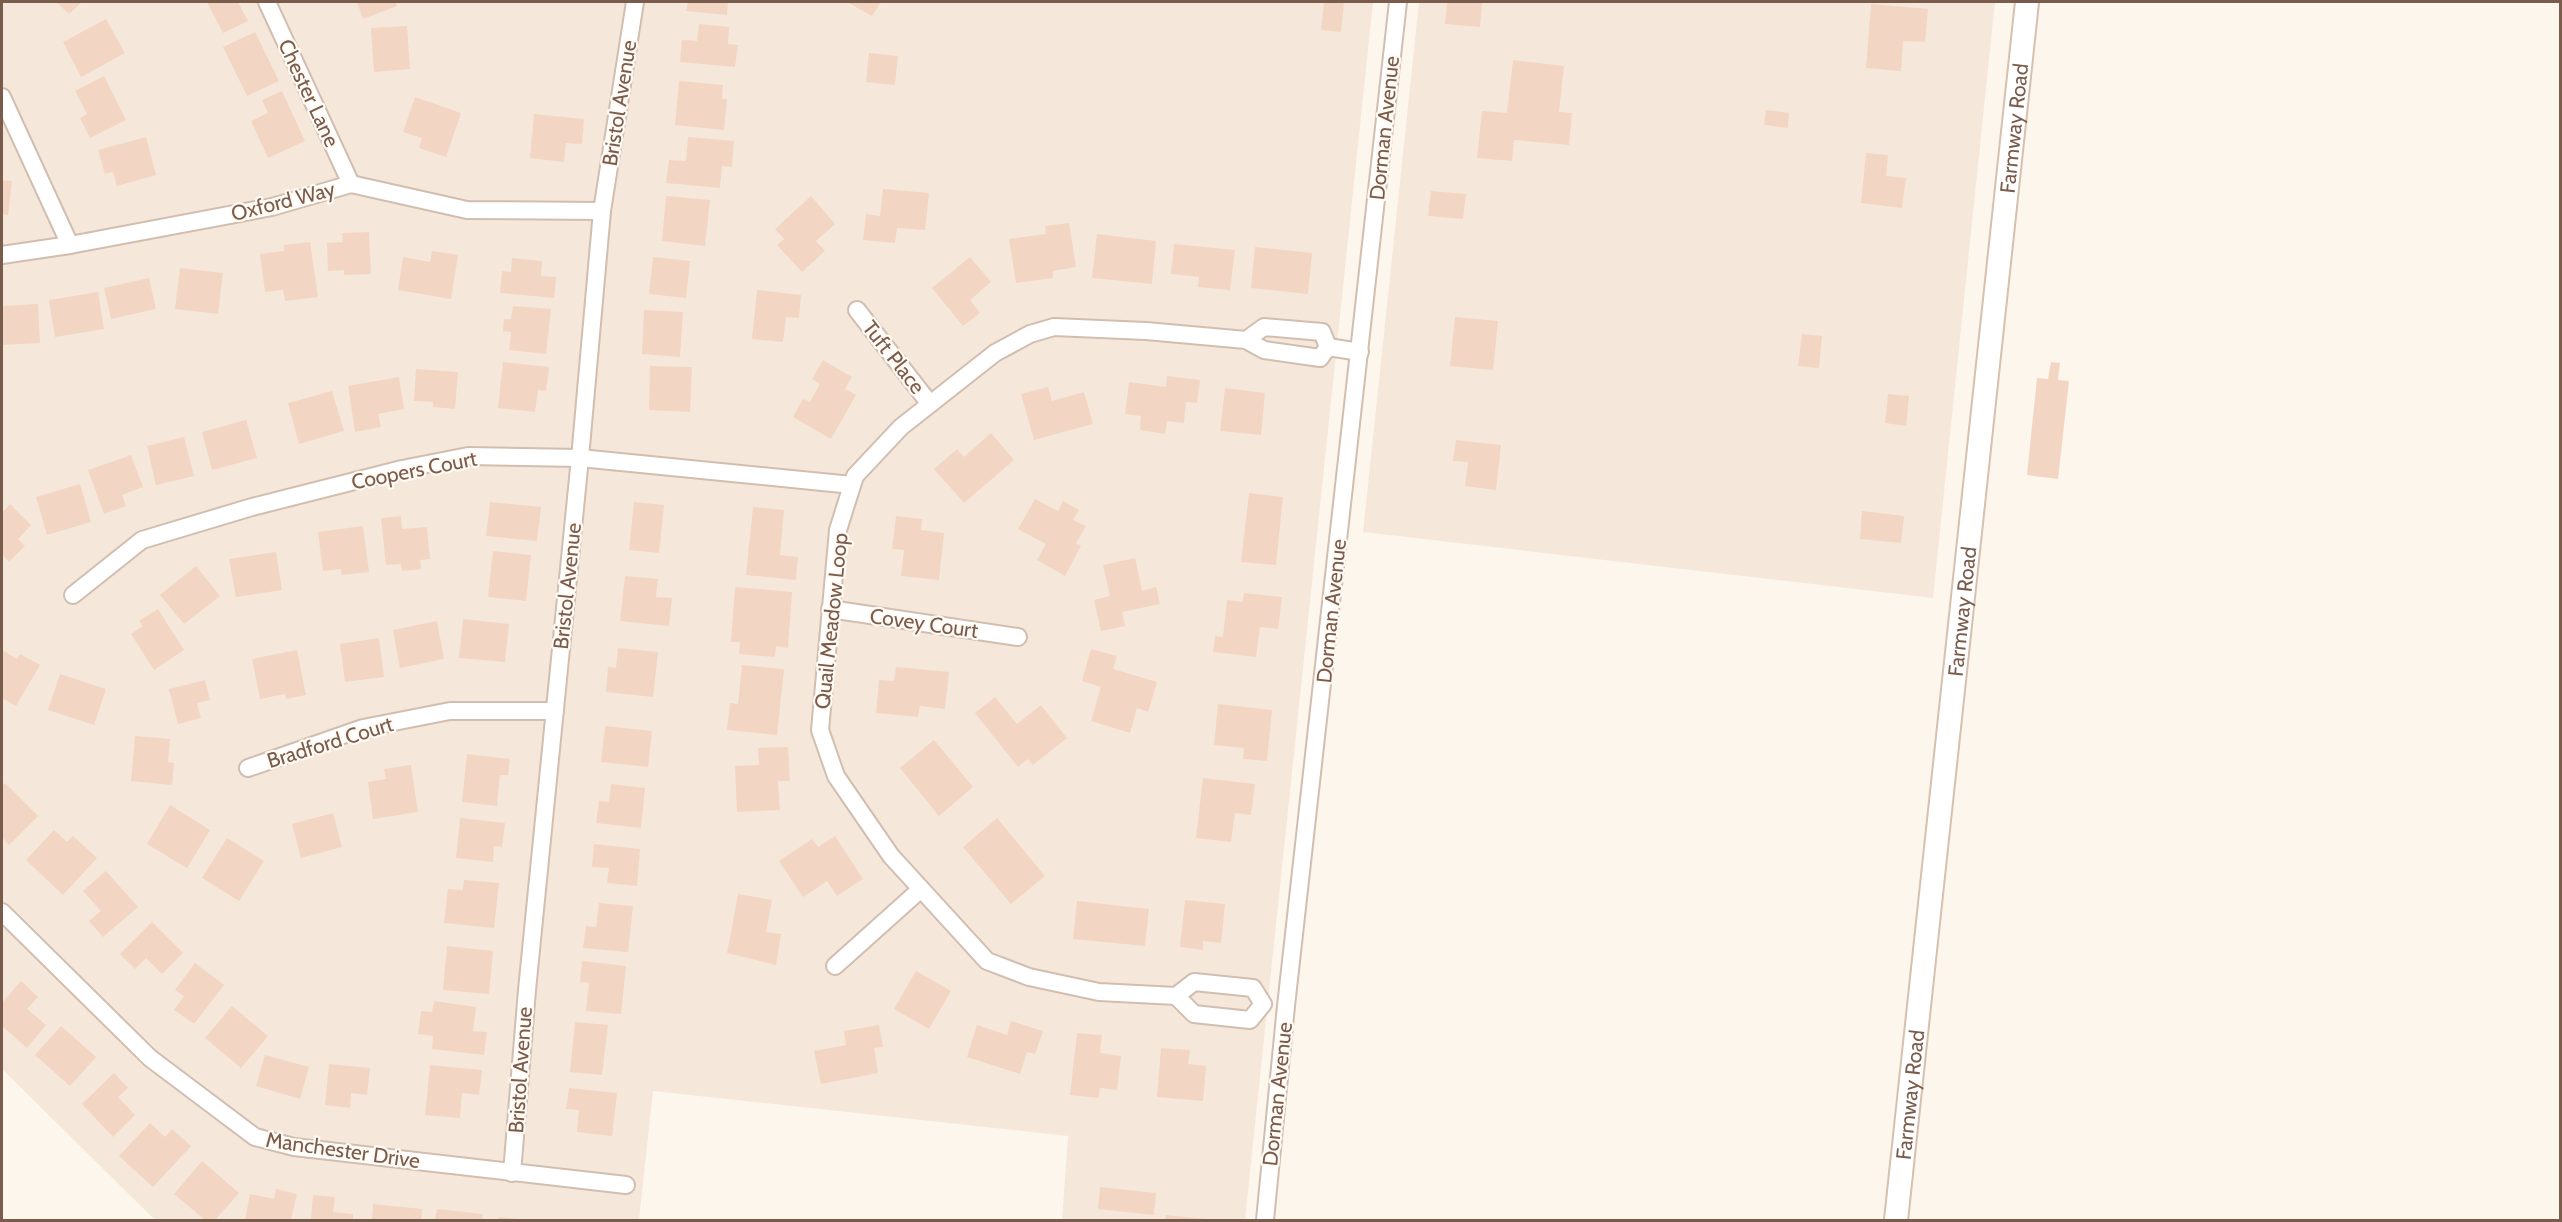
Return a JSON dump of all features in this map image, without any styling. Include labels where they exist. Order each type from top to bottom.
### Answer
[{"type":"main road","name":"Farmway Road","points":[[1896,1221],[2027,2]]},
{"type":"street","name":"Chester Lane","points":[[267,2],[351,184]]},
{"type":"street","name":"Bristol Avenue","points":[[512,1173],[526,990],[580,458],[602,211],[635,2]]},
{"type":"street","name":"Dorman Avenue","points":[[1265,1221],[1286,1006],[1398,2]]},
{"type":"street","points":[[2,97],[70,245]]},
{"type":"street","name":"Oxford Way","points":[[2,255],[70,245],[272,207],[351,184],[467,210],[602,211]]},
{"type":"street","name":"Tuft Place","points":[[857,310],[930,404]]},
{"type":"street","name":"Quail Meadow Loop","points":[[1176,996],[1099,992],[1029,977],[987,961],[891,856],[836,776],[820,730],[838,530],[855,476],[901,427],[995,353],[1030,334],[1054,327],[1146,331],[1246,340],[1264,350],[1320,358],[1328,347],[1360,352]]},
{"type":"street","points":[[1246,340],[1264,327],[1323,332],[1328,347]]},
{"type":"street","name":"Coopers Court","points":[[73,596],[142,540],[252,507],[402,469],[468,456],[580,458],[852,485]]},
{"type":"street","name":"Covey Court","points":[[830,609],[1018,637]]},
{"type":"street","name":"Bradford Court","points":[[248,768],[363,728],[450,711],[555,711]]},
{"type":"street","points":[[834,966],[921,890]]},
{"type":"street","name":"Manchester Drive","points":[[2,912],[150,1058],[255,1137],[294,1147],[626,1185]]},
{"type":"street","points":[[1194,982],[1206,983],[1253,988],[1263,1004],[1250,1020],[1194,1014],[1176,996],[1194,982]]},
{"type":"street","points":[[1263,1004],[1286,1006]]},
{"type":"shaded area","points":[[2,2],[1373,2],[1245,1220],[1062,1220],[1068,1136],[653,1091],[639,1220],[155,1220],[2,1069]]},
{"type":"shaded area","points":[[1419,2],[1995,2],[1933,598],[1363,532]]},
{"type":"building","points":[[56,2],[82,2],[69,14]]},
{"type":"building","points":[[207,2],[238,2],[248,21],[223,33]]},
{"type":"building","points":[[357,2],[396,2],[397,6],[363,19]]},
{"type":"building","points":[[688,2],[728,2],[727,15],[686,11]]},
{"type":"building","points":[[847,2],[881,2],[872,16]]},
{"type":"building","points":[[1324,2],[1344,2],[1341,32],[1321,30]]},
{"type":"building","points":[[1447,2],[1482,2],[1480,27],[1445,24]]},
{"type":"building","points":[[1871,4],[1928,9],[1925,42],[1903,41],[1901,71],[1866,68]]},
{"type":"building","points":[[106,19],[125,53],[81,77],[63,42]]},
{"type":"building","points":[[699,24],[729,27],[728,44],[738,45],[735,67],[680,62],[682,40],[697,41]]},
{"type":"building","points":[[407,26],[410,69],[374,72],[371,28]]},
{"type":"building","points":[[255,32],[279,81],[247,96],[223,47]]},
{"type":"building","points":[[869,53],[898,56],[895,85],[866,82]]},
{"type":"building","points":[[1513,60],[1564,66],[1559,112],[1572,113],[1569,145],[1514,140],[1512,161],[1477,158],[1482,111],[1507,113]]},
{"type":"building","points":[[104,76],[126,120],[90,138],[80,118],[87,114],[75,91]]},
{"type":"building","points":[[679,81],[723,85],[722,99],[727,99],[724,130],[675,125]]},
{"type":"building","points":[[282,91],[305,141],[268,158],[251,121],[268,113],[262,100]]},
{"type":"building","points":[[415,97],[461,113],[446,157],[419,148],[422,138],[403,132]]},
{"type":"building","points":[[1766,110],[1789,113],[1788,128],[1764,125]]},
{"type":"building","points":[[534,114],[584,119],[582,144],[566,143],[564,162],[530,158]]},
{"type":"building","points":[[146,137],[156,175],[117,186],[113,172],[105,174],[98,150]]},
{"type":"building","points":[[688,137],[734,141],[732,167],[722,166],[720,188],[666,183],[669,160],[686,161]]},
{"type":"building","points":[[1866,153],[1888,155],[1886,176],[1906,178],[1902,208],[1861,203]]},
{"type":"building","points":[[2,180],[12,181],[8,215],[2,214]]},
{"type":"building","points":[[883,189],[929,193],[925,230],[897,228],[895,243],[863,240],[866,214],[880,216]]},
{"type":"building","points":[[1431,191],[1466,194],[1463,219],[1428,216]]},
{"type":"building","points":[[666,196],[710,200],[705,246],[662,241]]},
{"type":"building","points":[[811,196],[835,224],[816,241],[825,251],[802,272],[777,245],[784,239],[775,229]]},
{"type":"building","points":[[1069,223],[1076,267],[1053,271],[1053,278],[1016,283],[1009,239],[1046,234],[1045,226]]},
{"type":"building","points":[[369,232],[371,274],[344,275],[344,270],[328,271],[327,243],[343,242],[342,233]]},
{"type":"building","points":[[1097,234],[1156,241],[1152,284],[1092,278]]},
{"type":"building","points":[[310,242],[318,297],[285,301],[283,290],[265,292],[260,254],[284,251],[284,245]]},
{"type":"building","points":[[1174,244],[1235,250],[1230,290],[1198,287],[1199,277],[1171,274]]},
{"type":"building","points":[[1255,247],[1312,253],[1308,294],[1251,288]]},
{"type":"building","points":[[432,251],[458,255],[451,299],[398,290],[403,257],[430,262]]},
{"type":"building","points":[[653,257],[690,261],[686,298],[649,294]]},
{"type":"building","points":[[970,257],[991,282],[970,300],[980,313],[963,326],[932,288]]},
{"type":"building","points":[[512,258],[542,261],[541,276],[556,277],[554,298],[500,293],[502,271],[511,272]]},
{"type":"building","points":[[180,268],[223,273],[218,314],[175,309]]},
{"type":"building","points":[[149,278],[156,309],[111,319],[104,288]]},
{"type":"building","points":[[757,290],[801,295],[799,318],[786,317],[783,342],[752,339]]},
{"type":"building","points":[[98,292],[104,329],[55,337],[49,300]]},
{"type":"building","points":[[38,304],[40,343],[2,345],[2,306]]},
{"type":"building","points":[[513,306],[551,309],[546,354],[509,350],[511,332],[503,331],[504,319],[511,319]]},
{"type":"building","points":[[644,310],[683,312],[680,357],[642,354]]},
{"type":"building","points":[[1455,317],[1498,321],[1493,370],[1450,366]]},
{"type":"building","points":[[1802,334],[1822,336],[1819,368],[1798,366]]},
{"type":"building","points":[[823,360],[852,377],[845,389],[856,395],[831,439],[793,417],[803,399],[810,402],[820,384],[812,379]]},
{"type":"building","points":[[503,362],[549,367],[546,391],[538,390],[535,412],[498,408]]},
{"type":"building","points":[[2051,362],[2060,363],[2058,380],[2069,381],[2058,479],[2027,475],[2037,378],[2048,379]]},
{"type":"building","points":[[650,366],[692,367],[690,412],[649,410]]},
{"type":"building","points":[[416,369],[458,372],[455,409],[433,407],[433,402],[414,401]]},
{"type":"building","points":[[1167,376],[1200,380],[1197,403],[1186,402],[1184,423],[1167,421],[1165,434],[1140,430],[1141,416],[1125,414],[1129,382],[1166,387]]},
{"type":"building","points":[[399,377],[404,409],[378,414],[381,427],[355,432],[348,386]]},
{"type":"building","points":[[1048,387],[1052,401],[1084,392],[1093,424],[1034,440],[1021,394]]},
{"type":"building","points":[[1225,388],[1265,393],[1261,435],[1220,431]]},
{"type":"building","points":[[332,391],[344,431],[299,444],[288,403]]},
{"type":"building","points":[[1888,394],[1909,396],[1906,426],[1885,423]]},
{"type":"building","points":[[246,420],[257,458],[212,470],[202,432]]},
{"type":"building","points":[[991,433],[1014,460],[964,503],[934,469],[957,449],[964,457]]},
{"type":"building","points":[[184,437],[194,476],[156,485],[147,446]]},
{"type":"building","points":[[1456,440],[1501,445],[1496,490],[1465,486],[1468,462],[1453,461]]},
{"type":"building","points":[[131,455],[143,487],[122,495],[126,506],[104,514],[88,470]]},
{"type":"building","points":[[80,484],[91,522],[47,535],[36,497]]},
{"type":"building","points":[[1249,493],[1283,497],[1276,565],[1241,562]]},
{"type":"building","points":[[1035,499],[1058,511],[1063,501],[1079,510],[1073,520],[1086,526],[1076,543],[1081,546],[1065,576],[1037,560],[1046,544],[1018,529]]},
{"type":"building","points":[[490,502],[541,507],[537,541],[486,536]]},
{"type":"building","points":[[634,502],[664,505],[659,553],[629,550]]},
{"type":"building","points":[[10,504],[31,525],[18,539],[25,546],[9,562],[2,554],[2,513]]},
{"type":"building","points":[[753,507],[784,510],[780,555],[798,557],[796,580],[746,575]]},
{"type":"building","points":[[1862,511],[1904,516],[1901,543],[1860,539]]},
{"type":"building","points":[[401,516],[402,529],[427,527],[430,559],[420,560],[421,569],[402,571],[401,564],[386,565],[381,518]]},
{"type":"building","points":[[896,516],[922,519],[921,530],[944,533],[939,580],[901,576],[904,550],[892,549]]},
{"type":"building","points":[[363,526],[369,572],[342,575],[341,569],[323,571],[318,532]]},
{"type":"building","points":[[493,551],[531,555],[526,601],[488,597]]},
{"type":"building","points":[[276,552],[282,590],[236,597],[229,559]]},
{"type":"building","points":[[1135,558],[1142,591],[1156,587],[1160,604],[1122,612],[1125,626],[1101,631],[1094,600],[1110,596],[1103,565]]},
{"type":"building","points":[[196,566],[220,596],[184,624],[160,595]]},
{"type":"building","points":[[625,576],[658,579],[656,597],[672,598],[669,626],[620,621]]},
{"type":"building","points":[[735,587],[792,592],[788,648],[776,646],[775,657],[739,654],[740,642],[731,642]]},
{"type":"building","points":[[1244,593],[1282,597],[1278,629],[1260,627],[1256,657],[1213,652],[1215,636],[1223,637],[1227,600],[1243,602]]},
{"type":"building","points":[[158,609],[184,650],[154,670],[131,634],[143,626],[139,621]]},
{"type":"building","points":[[463,619],[509,624],[505,662],[459,658]]},
{"type":"building","points":[[437,621],[444,659],[400,668],[393,630]]},
{"type":"building","points":[[379,638],[384,677],[345,682],[340,644]]},
{"type":"building","points":[[618,648],[658,652],[653,697],[606,692],[608,667],[616,668]]},
{"type":"building","points":[[1091,649],[1117,656],[1113,669],[1157,682],[1148,712],[1137,708],[1130,733],[1091,721],[1101,687],[1082,681]]},
{"type":"building","points":[[2,650],[17,659],[20,654],[40,665],[16,706],[2,698]]},
{"type":"building","points":[[297,650],[306,695],[286,699],[285,694],[260,699],[252,659]]},
{"type":"building","points":[[742,665],[784,669],[777,735],[727,730],[730,703],[738,704]]},
{"type":"building","points":[[896,667],[949,672],[945,709],[920,706],[918,717],[876,713],[879,680],[894,681]]},
{"type":"building","points":[[60,674],[106,689],[94,725],[48,710]]},
{"type":"building","points":[[205,680],[210,700],[197,703],[201,718],[178,724],[169,689]]},
{"type":"building","points":[[995,697],[1017,724],[1041,705],[1067,738],[1033,765],[1028,759],[1018,767],[975,713]]},
{"type":"building","points":[[1218,704],[1272,710],[1267,761],[1243,759],[1244,748],[1214,745]]},
{"type":"building","points":[[605,726],[652,731],[648,767],[601,762]]},
{"type":"building","points":[[135,736],[170,739],[168,762],[174,763],[172,785],[131,781]]},
{"type":"building","points":[[934,740],[973,787],[939,816],[900,768]]},
{"type":"building","points":[[788,747],[790,781],[778,781],[780,810],[737,812],[735,766],[759,765],[758,748]]},
{"type":"building","points":[[467,754],[510,759],[508,775],[500,775],[497,806],[462,802]]},
{"type":"building","points":[[411,765],[418,812],[373,819],[368,782],[386,779],[384,769]]},
{"type":"building","points":[[1203,778],[1255,784],[1251,815],[1235,813],[1231,842],[1196,838]]},
{"type":"building","points":[[5,783],[38,816],[9,845],[2,837],[2,786]]},
{"type":"building","points":[[611,784],[645,788],[641,828],[596,823],[599,801],[609,802]]},
{"type":"building","points":[[170,805],[210,830],[187,868],[147,844]]},
{"type":"building","points":[[333,813],[342,847],[301,858],[292,824]]},
{"type":"building","points":[[460,818],[505,823],[502,847],[494,846],[493,862],[456,858]]},
{"type":"building","points":[[997,818],[1045,876],[1011,904],[963,847]]},
{"type":"building","points":[[54,830],[67,842],[73,836],[97,858],[63,895],[26,860]]},
{"type":"building","points":[[835,836],[863,879],[837,896],[827,881],[803,897],[779,861],[812,839],[818,847]]},
{"type":"building","points":[[227,838],[264,861],[239,901],[202,878]]},
{"type":"building","points":[[594,844],[640,849],[637,886],[607,883],[609,868],[592,867]]},
{"type":"building","points":[[106,871],[138,907],[103,937],[89,921],[101,911],[83,891]]},
{"type":"building","points":[[464,880],[499,883],[494,928],[444,923],[448,889],[463,890]]},
{"type":"building","points":[[738,894],[772,900],[766,932],[781,934],[776,965],[727,953]]},
{"type":"building","points":[[1185,900],[1225,904],[1221,943],[1203,941],[1203,950],[1180,947]]},
{"type":"building","points":[[1077,901],[1149,909],[1145,946],[1073,939]]},
{"type":"building","points":[[599,903],[633,906],[628,952],[583,948],[586,926],[596,927]]},
{"type":"building","points":[[152,922],[183,953],[162,974],[146,958],[135,969],[120,954]]},
{"type":"building","points":[[447,946],[493,951],[489,994],[443,990]]},
{"type":"building","points":[[582,961],[626,966],[621,1014],[586,1011],[589,983],[580,982]]},
{"type":"building","points":[[195,963],[224,985],[194,1024],[174,1010],[184,996],[175,990]]},
{"type":"building","points":[[916,971],[951,991],[929,1029],[894,1009]]},
{"type":"building","points":[[21,981],[38,997],[27,1009],[46,1025],[27,1048],[2,1026],[2,1003]]},
{"type":"building","points":[[434,1001],[476,1007],[473,1031],[487,1032],[484,1055],[432,1049],[433,1036],[418,1034],[421,1011],[432,1012]]},
{"type":"building","points":[[232,1006],[268,1036],[241,1068],[205,1038]]},
{"type":"building","points":[[1011,1021],[1043,1031],[1035,1054],[1027,1052],[1020,1074],[967,1057],[977,1025],[1007,1035]]},
{"type":"building","points":[[575,1022],[608,1025],[602,1075],[570,1072]]},
{"type":"building","points":[[879,1025],[883,1047],[874,1048],[878,1073],[821,1084],[814,1051],[846,1045],[844,1031]]},
{"type":"building","points":[[61,1026],[96,1057],[70,1086],[35,1055]]},
{"type":"building","points":[[1077,1033],[1102,1035],[1100,1053],[1121,1056],[1117,1090],[1100,1088],[1099,1098],[1070,1095]]},
{"type":"building","points":[[1161,1048],[1190,1050],[1188,1064],[1206,1066],[1203,1101],[1157,1097]]},
{"type":"building","points":[[265,1055],[309,1067],[300,1099],[256,1086]]},
{"type":"building","points":[[329,1064],[370,1068],[367,1095],[351,1093],[350,1108],[325,1105]]},
{"type":"building","points":[[430,1065],[482,1070],[479,1095],[462,1093],[460,1118],[425,1115]]},
{"type":"building","points":[[114,1073],[128,1088],[118,1097],[135,1115],[113,1137],[82,1104]]},
{"type":"building","points":[[569,1088],[617,1093],[612,1136],[577,1132],[579,1110],[566,1109]]},
{"type":"building","points":[[150,1123],[165,1137],[172,1129],[191,1146],[153,1187],[119,1156]]},
{"type":"building","points":[[202,1161],[239,1193],[215,1220],[205,1220],[174,1194]]},
{"type":"building","points":[[1100,1187],[1156,1193],[1154,1215],[1098,1209]]},
{"type":"building","points":[[276,1189],[297,1194],[291,1220],[245,1220],[250,1194],[274,1199]]},
{"type":"building","points":[[313,1195],[335,1197],[333,1212],[353,1214],[353,1220],[311,1220]]},
{"type":"building","points":[[373,1204],[422,1209],[421,1220],[372,1220]]},
{"type":"building","points":[[437,1209],[483,1214],[482,1220],[435,1220]]},
{"type":"building","points":[[1166,1215],[1206,1219],[1206,1220],[1165,1220]]},
{"type":"building","points":[[499,1217],[520,1219],[520,1220],[498,1220]]}]
